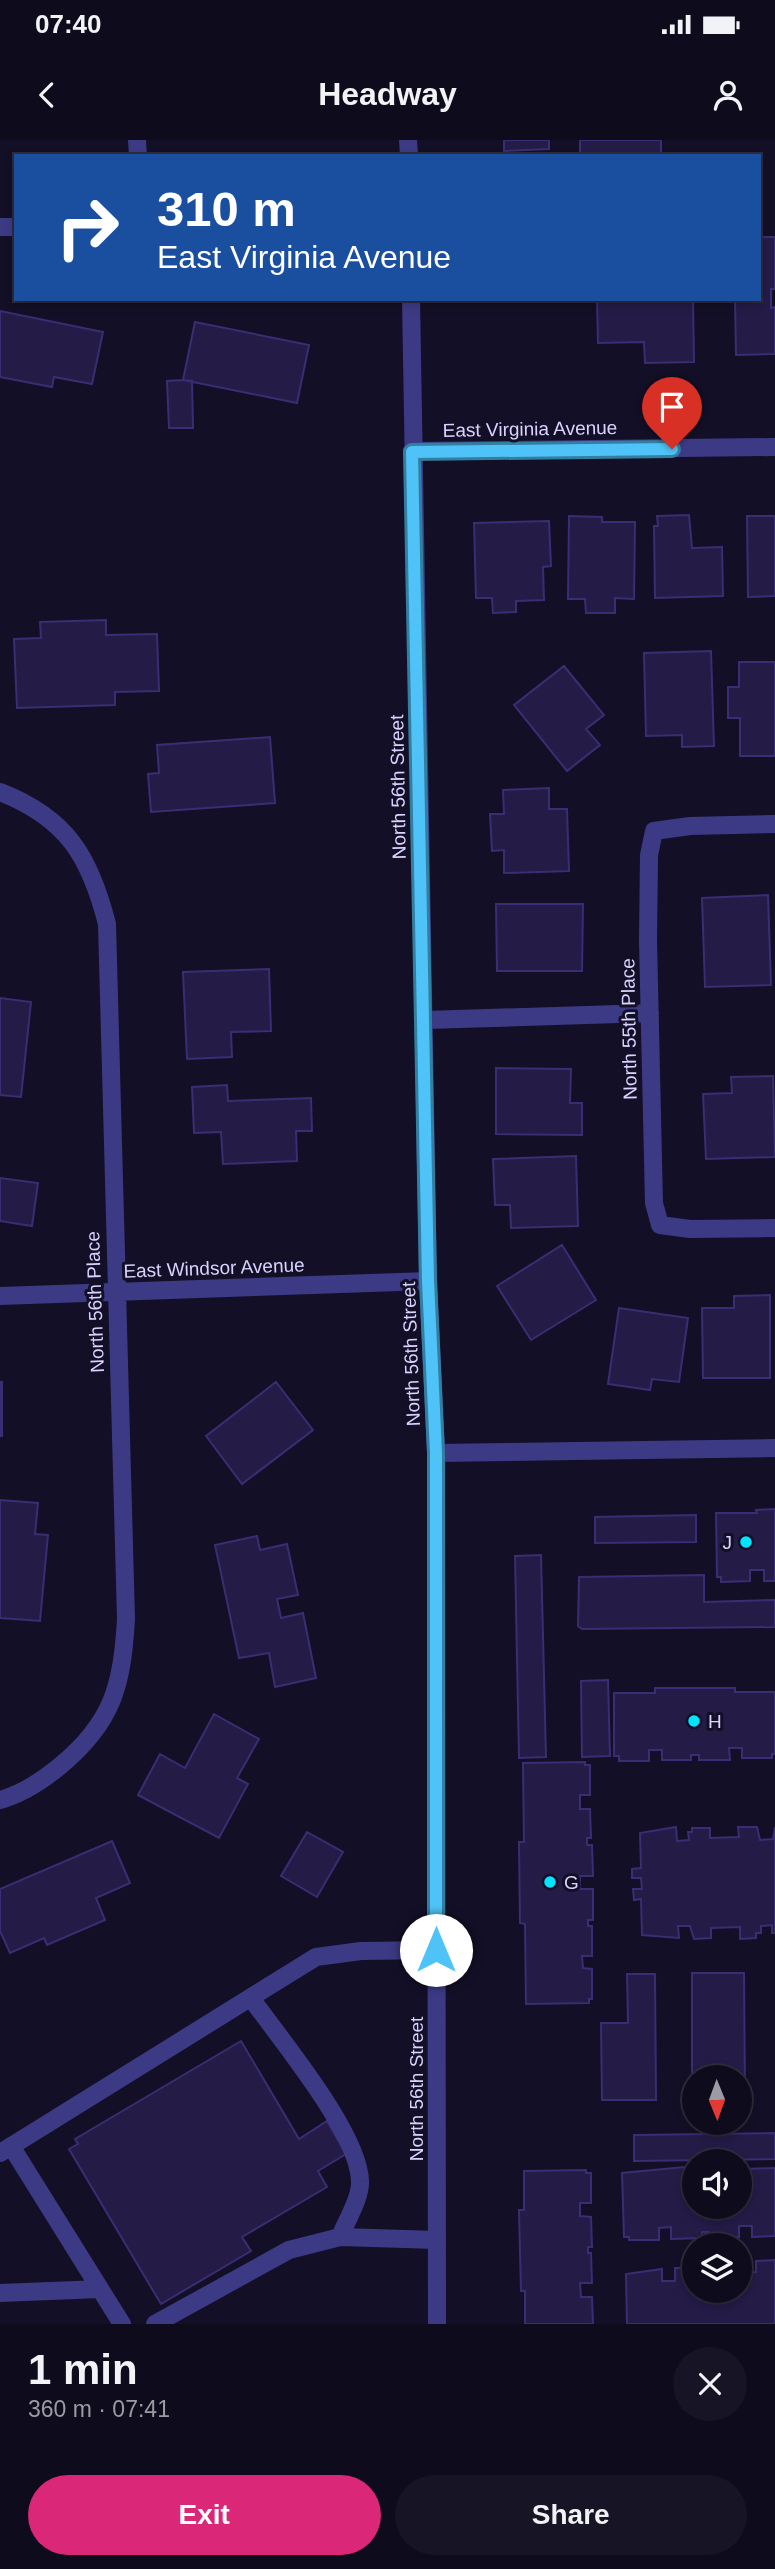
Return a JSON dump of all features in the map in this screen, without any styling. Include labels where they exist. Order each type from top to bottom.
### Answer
[{"type":"street","name":"North 56th Street","points":[[411,301],[412,452],[426,1020],[428,1281],[436,1453],[437,2324]]},
{"type":"street","name":"East Virginia Avenue","points":[[412,452],[775,447]]},
{"type":"street","name":"North 56th Place","points":[[0,792],[46,815],[77,845],[97,884],[107,924],[126,1619],[124,1653],[108,1708],[98,1730],[49,1775],[13,1797],[0,1800]]},
{"type":"street","name":"North 55th Place","points":[[775,824],[690,826],[654,831],[649,855],[654,1203],[660,1225],[690,1229],[775,1228]]},
{"type":"street","points":[[426,1020],[650,1013]]},
{"type":"street","name":"East Windsor Avenue","points":[[0,1296],[428,1281]]},
{"type":"street","points":[[436,1453],[775,1448]]},
{"type":"street","points":[[122,2324],[5,2149],[316,1957],[361,1951],[436,1950]]},
{"type":"street","points":[[250,1998],[331,2111],[353,2152],[360,2183],[340,2237]]},
{"type":"street","points":[[155,2324],[289,2250],[340,2237],[437,2240]]},
{"type":"street","points":[[0,2293],[100,2289]]},
{"type":"building","points":[[504,140],[549,140],[549,149],[504,151]]},
{"type":"building","points":[[580,140],[661,140],[661,154],[580,154]]},
{"type":"building","points":[[761,237],[775,237],[775,289],[771,289],[771,308],[775,307],[775,354],[736,355],[735,301],[761,301]]},
{"type":"building","points":[[597,301],[693,301],[694,362],[645,363],[644,342],[598,343]]},
{"type":"building","points":[[0,311],[103,332],[92,384],[54,377],[52,387],[0,377]]},
{"type":"building","points":[[195,322],[309,345],[297,403],[183,380]]},
{"type":"building","points":[[167,381],[192,381],[193,428],[169,428]]},
{"type":"building","points":[[689,515],[692,548],[722,547],[723,596],[655,598],[654,526],[658,526],[657,516]]},
{"type":"building","points":[[569,516],[602,517],[602,522],[635,522],[634,599],[615,598],[615,613],[586,613],[585,599],[568,599]]},
{"type":"building","points":[[747,516],[775,516],[775,596],[748,597]]},
{"type":"building","points":[[549,521],[551,566],[543,567],[544,600],[516,601],[516,612],[493,613],[492,598],[476,598],[474,523]]},
{"type":"building","points":[[106,620],[106,635],[157,634],[159,691],[115,692],[115,705],[17,708],[14,639],[41,638],[40,622]]},
{"type":"building","points":[[711,651],[714,746],[682,747],[682,735],[646,736],[644,653]]},
{"type":"building","points":[[739,662],[775,662],[775,756],[740,756],[740,718],[728,718],[728,687],[739,687]]},
{"type":"building","points":[[564,666],[604,715],[586,729],[600,745],[567,771],[514,705]]},
{"type":"building","points":[[270,737],[275,803],[151,812],[148,774],[159,773],[157,745]]},
{"type":"building","points":[[549,788],[549,809],[567,809],[569,871],[504,873],[504,850],[492,851],[490,814],[504,814],[503,790]]},
{"type":"building","points":[[768,895],[771,985],[705,987],[702,898]]},
{"type":"building","points":[[496,904],[583,904],[582,971],[497,971]]},
{"type":"building","points":[[269,969],[271,1031],[231,1032],[232,1057],[187,1059],[183,972]]},
{"type":"building","points":[[0,998],[31,1002],[21,1097],[0,1095]]},
{"type":"building","points":[[496,1068],[571,1069],[570,1103],[582,1103],[582,1135],[496,1134]]},
{"type":"building","points":[[773,1076],[775,1157],[706,1159],[703,1094],[732,1093],[731,1077]]},
{"type":"building","points":[[227,1085],[228,1101],[311,1098],[312,1131],[296,1131],[297,1161],[223,1164],[221,1132],[194,1133],[192,1087]]},
{"type":"building","points":[[576,1156],[578,1226],[511,1228],[510,1205],[495,1205],[493,1159]]},
{"type":"building","points":[[0,1178],[38,1183],[32,1226],[0,1221]]},
{"type":"building","points":[[562,1245],[596,1300],[531,1340],[497,1286]]},
{"type":"building","points":[[770,1295],[770,1378],[703,1378],[702,1308],[734,1308],[734,1296]]},
{"type":"building","points":[[619,1308],[688,1318],[679,1382],[652,1379],[650,1390],[608,1384]]},
{"type":"building","points":[[2,1382],[2,1436],[0,1436]]},
{"type":"building","points":[[276,1382],[313,1430],[242,1484],[206,1436]]},
{"type":"building","points":[[0,1500],[38,1503],[35,1534],[48,1535],[40,1621],[0,1618]]},
{"type":"building","name":"J","points":[[775,1509],[775,1581],[764,1581],[764,1570],[750,1570],[750,1581],[721,1582],[721,1577],[717,1577],[716,1513],[757,1513],[756,1510]]},
{"type":"building","points":[[696,1515],[696,1542],[595,1543],[595,1517]]},
{"type":"building","points":[[257,1536],[260,1550],[287,1544],[298,1595],[277,1599],[281,1618],[303,1613],[316,1678],[275,1687],[269,1653],[239,1658],[215,1545]]},
{"type":"building","points":[[541,1555],[546,1757],[519,1758],[515,1556]]},
{"type":"building","points":[[704,1575],[704,1602],[775,1600],[775,1627],[582,1629],[578,1626],[579,1577]]},
{"type":"building","points":[[608,1680],[610,1756],[582,1757],[581,1681]]},
{"type":"building","name":"H","points":[[655,1688],[735,1688],[735,1692],[775,1692],[775,1754],[772,1754],[772,1758],[742,1758],[742,1748],[729,1748],[730,1760],[699,1760],[699,1755],[691,1755],[691,1760],[662,1760],[662,1750],[649,1750],[649,1761],[619,1761],[619,1756],[614,1756],[614,1693],[655,1693]]},
{"type":"building","points":[[214,1714],[259,1739],[237,1778],[248,1784],[219,1838],[138,1795],[160,1754],[185,1768]]},
{"type":"building","name":"G","points":[[585,1762],[585,1765],[590,1765],[590,1795],[580,1795],[580,1809],[590,1809],[591,1838],[587,1838],[587,1845],[592,1845],[593,1876],[580,1876],[580,1889],[593,1889],[593,1920],[588,1920],[588,1926],[592,1926],[592,1956],[582,1956],[583,1968],[592,1969],[592,1999],[589,1999],[589,2003],[526,2004],[525,1924],[520,1923],[519,1842],[524,1842],[523,1763]]},
{"type":"building","points":[[676,1827],[677,1841],[689,1840],[688,1832],[692,1832],[692,1828],[710,1828],[710,1838],[739,1837],[738,1827],[757,1827],[760,1840],[773,1839],[775,1827],[775,1933],[772,1933],[772,1925],[761,1926],[761,1933],[756,1933],[756,1938],[740,1939],[740,1927],[711,1928],[711,1938],[694,1939],[690,1926],[678,1926],[679,1938],[642,1935],[641,1899],[634,1900],[633,1889],[642,1889],[641,1878],[632,1878],[632,1869],[641,1868],[640,1833]]},
{"type":"building","points":[[307,1832],[343,1852],[317,1897],[281,1876]]},
{"type":"building","points":[[112,1841],[130,1883],[96,1898],[105,1920],[47,1945],[44,1938],[10,1953],[0,1931],[0,1889]]},
{"type":"building","points":[[692,1973],[744,1973],[745,2065],[692,2065]]},
{"type":"building","points":[[627,1974],[655,1974],[656,2100],[602,2100],[601,2023],[628,2023]]},
{"type":"building","points":[[241,2041],[299,2139],[327,2121],[346,2154],[318,2171],[327,2187],[242,2237],[251,2251],[161,2304],[69,2149],[78,2144],[75,2139]]},
{"type":"building","points":[[775,2133],[775,2159],[752,2159],[752,2149],[682,2149],[682,2160],[634,2161],[634,2135]]},
{"type":"building","points":[[682,2167],[682,2219],[752,2219],[752,2169],[775,2168],[775,2236],[752,2237],[752,2226],[739,2226],[739,2233],[682,2233],[682,2239],[671,2239],[671,2227],[659,2228],[659,2240],[629,2240],[629,2237],[624,2237],[622,2173]]},
{"type":"building","points":[[586,2170],[586,2173],[591,2173],[591,2203],[580,2203],[580,2216],[591,2217],[592,2247],[588,2247],[588,2253],[591,2253],[592,2283],[580,2283],[581,2297],[592,2297],[593,2324],[525,2324],[525,2291],[521,2291],[519,2210],[524,2210],[524,2171]]},
{"type":"building","points":[[775,2260],[775,2324],[627,2324],[626,2274],[662,2269],[662,2281],[675,2281],[675,2268],[682,2268],[682,2303],[752,2303],[752,2272],[756,2272],[756,2261]]},
{"type":"place","name":"J","points":[[746,1542]]},
{"type":"place","name":"H","points":[[694,1721]]},
{"type":"place","name":"G","points":[[550,1882]]},
{"type":"route","points":[[436,1950],[436,1453],[428,1281],[426,1020],[412,452],[672,449]]}]
